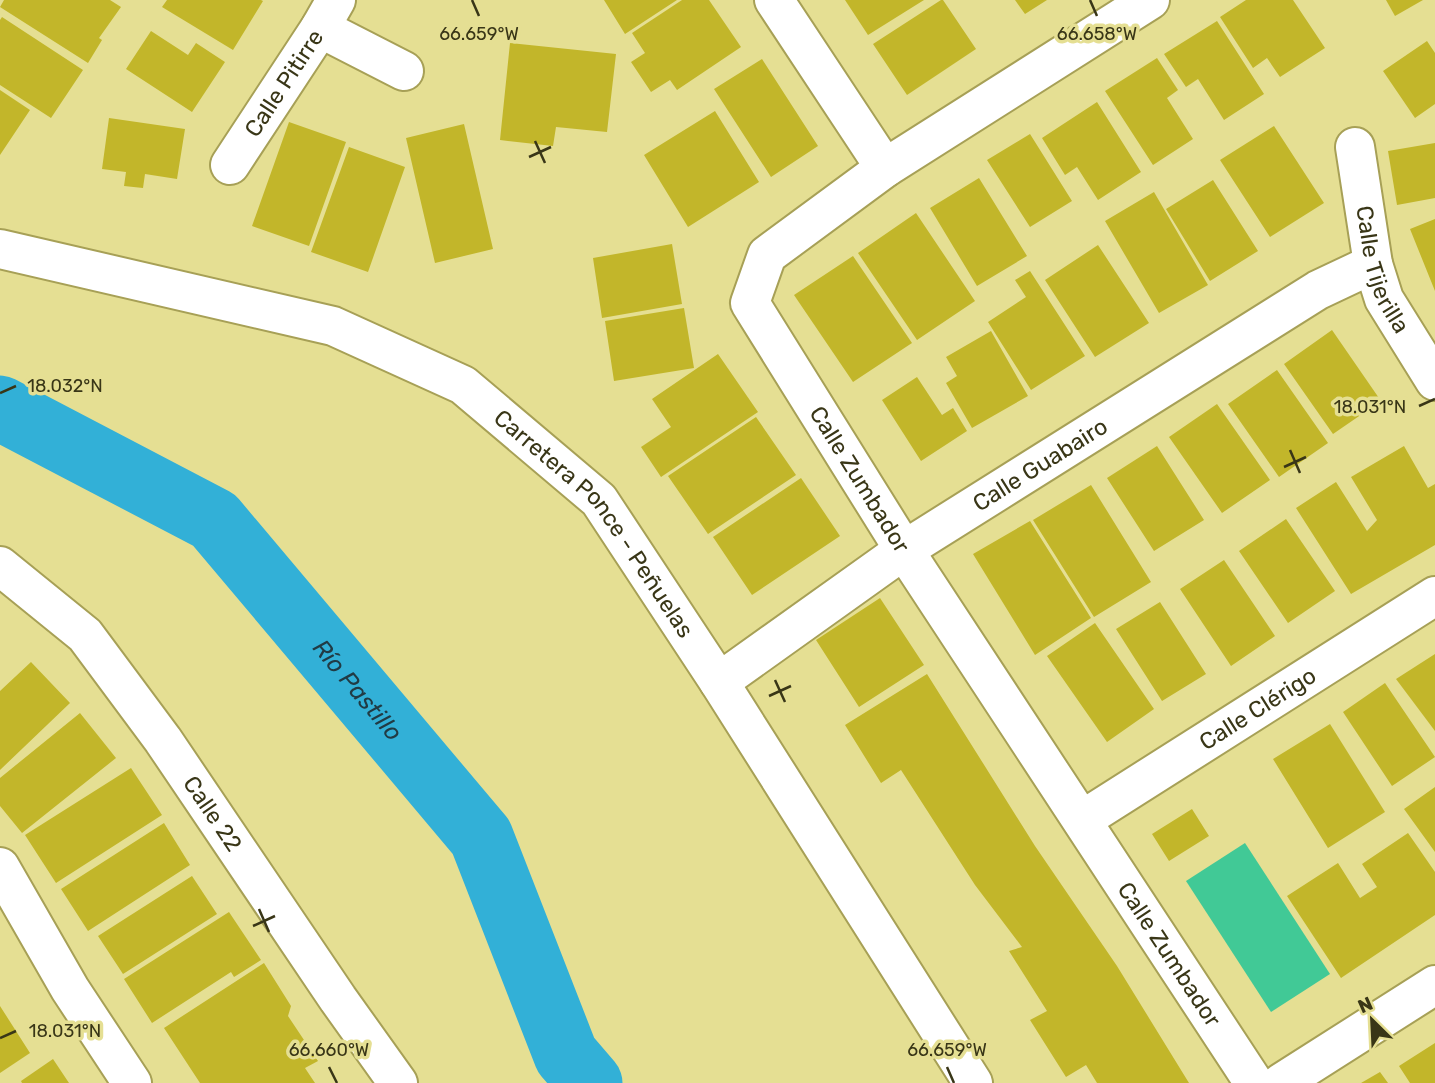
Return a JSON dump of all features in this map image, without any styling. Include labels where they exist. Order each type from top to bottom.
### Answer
[{"type":"street","points":[[774,0],[885,168]]},
{"type":"street","name":"Calle Zumbador","points":[[1150,0],[885,168],[767,254],[750,303],[904,550],[1254,1083]]},
{"type":"street","points":[[328,14],[404,71]]},
{"type":"street","name":"Calle Pitirre","points":[[230,165],[328,14]]},
{"type":"street","name":"Calle Tijerilla","points":[[1355,147],[1373,264],[1384,299],[1435,381]]},
{"type":"street","name":"Carretera Ponce - Peñuelas","points":[[0,249],[333,326],[463,386],[599,500],[719,682],[973,1083]]},
{"type":"street","name":"Calle Guabairo","points":[[719,682],[904,550],[1318,290],[1373,264]]},
{"type":"street","name":"Calle 22","points":[[0,566],[85,635],[163,740],[398,1083]]},
{"type":"street","name":"Calle Clérigo","points":[[1082,820],[1435,596]]},
{"type":"street","points":[[0,867],[70,989],[132,1083]]},
{"type":"street","points":[[1282,1083],[1435,985]]},
{"type":"green space","points":[[1245,843],[1330,974],[1271,1012],[1186,881]]},
{"type":"building","points":[[4,0],[110,0],[121,7],[99,38],[102,40],[88,63],[0,7]]},
{"type":"building","points":[[167,0],[263,1],[233,50],[162,7]]},
{"type":"building","points":[[604,0],[677,0],[625,34]]},
{"type":"building","points":[[682,0],[709,0],[741,47],[677,90],[670,80],[651,92],[631,62],[645,53],[632,33]]},
{"type":"building","points":[[845,0],[924,0],[868,35]]},
{"type":"building","points":[[941,0],[976,49],[907,95],[873,44]]},
{"type":"building","points":[[1015,0],[1047,0],[1025,14]]},
{"type":"building","points":[[1246,0],[1293,0],[1325,48],[1280,77],[1267,58],[1253,68],[1220,17]]},
{"type":"building","points":[[1386,0],[1423,0],[1395,16]]},
{"type":"building","points":[[2,17],[83,70],[51,118],[0,85]]},
{"type":"building","points":[[1217,21],[1264,94],[1224,120],[1198,79],[1186,87],[1164,54]]},
{"type":"building","points":[[151,31],[188,55],[196,43],[225,62],[192,112],[126,69]]},
{"type":"building","points":[[1427,41],[1435,53],[1435,104],[1415,118],[1383,71]]},
{"type":"building","points":[[510,43],[616,54],[607,132],[556,127],[553,146],[500,140]]},
{"type":"building","points":[[1157,58],[1178,90],[1167,98],[1193,139],[1153,165],[1105,91]]},
{"type":"building","points":[[762,59],[818,146],[771,177],[714,89]]},
{"type":"building","points":[[0,90],[30,110],[0,155]]},
{"type":"building","points":[[1097,102],[1141,172],[1098,200],[1077,167],[1065,175],[1042,138]]},
{"type":"building","points":[[715,111],[759,182],[688,227],[644,155]]},
{"type":"building","points":[[109,118],[185,129],[177,179],[145,174],[143,188],[124,186],[126,172],[102,169]]},
{"type":"building","points":[[289,122],[346,142],[309,246],[252,226]]},
{"type":"building","points":[[464,124],[493,249],[435,263],[406,138]]},
{"type":"building","points":[[1274,126],[1324,203],[1270,237],[1220,160]]},
{"type":"building","points":[[1030,134],[1072,201],[1030,227],[987,160]]},
{"type":"building","points":[[1435,143],[1435,198],[1397,205],[1388,151]]},
{"type":"building","points":[[349,147],[405,167],[368,272],[311,252]]},
{"type":"building","points":[[979,178],[1027,256],[977,286],[930,208]]},
{"type":"building","points":[[1213,180],[1258,251],[1210,281],[1166,209]]},
{"type":"building","points":[[1154,192],[1208,285],[1159,313],[1105,221]]},
{"type":"building","points":[[916,213],[975,301],[917,340],[858,253]]},
{"type":"building","points":[[1435,219],[1435,291],[1410,229]]},
{"type":"building","points":[[672,244],[682,304],[602,318],[593,258]]},
{"type":"building","points":[[1098,245],[1149,323],[1095,357],[1045,280]]},
{"type":"building","points":[[853,256],[912,343],[853,382],[794,295]]},
{"type":"building","points":[[1030,271],[1085,356],[1031,390],[988,322],[1026,297],[1015,280]]},
{"type":"building","points":[[684,308],[694,368],[614,381],[605,321]]},
{"type":"building","points":[[1332,330],[1381,401],[1333,434],[1284,364]]},
{"type":"building","points":[[991,331],[1028,396],[972,428],[946,383],[957,376],[946,357]]},
{"type":"building","points":[[718,354],[758,412],[661,477],[641,447],[671,427],[652,399]]},
{"type":"building","points":[[1277,370],[1328,443],[1279,477],[1228,404]]},
{"type":"building","points":[[917,377],[942,415],[953,408],[967,431],[921,461],[882,400]]},
{"type":"building","points":[[1217,404],[1270,480],[1222,513],[1169,437]]},
{"type":"building","points":[[756,417],[796,475],[708,534],[668,476]]},
{"type":"building","points":[[1157,446],[1204,520],[1154,551],[1107,478]]},
{"type":"building","points":[[1404,446],[1428,488],[1435,484],[1435,545],[1351,594],[1296,508],[1336,482],[1367,531],[1377,520],[1351,477]]},
{"type":"building","points":[[801,478],[840,536],[752,595],[713,537]]},
{"type":"building","points":[[1091,485],[1151,582],[1094,617],[1033,520]]},
{"type":"building","points":[[1286,519],[1335,591],[1288,623],[1239,551]]},
{"type":"building","points":[[1030,521],[1091,618],[1035,655],[973,554]]},
{"type":"building","points":[[1224,560],[1275,636],[1231,666],[1180,589]]},
{"type":"building","points":[[880,598],[924,665],[859,707],[816,640]]},
{"type":"building","points":[[1160,602],[1206,674],[1162,701],[1116,629]]},
{"type":"building","points":[[1095,623],[1154,709],[1107,742],[1047,656]]},
{"type":"building","points":[[1435,654],[1435,731],[1396,679]]},
{"type":"building","points":[[31,662],[70,703],[0,770],[0,691]]},
{"type":"building","points":[[927,674],[1035,846],[1117,966],[1189,1083],[1097,1083],[1086,1065],[1066,1077],[1030,1020],[1047,1011],[1009,951],[1022,947],[975,885],[901,770],[881,783],[845,725]]},
{"type":"building","points":[[1385,683],[1435,757],[1392,786],[1343,712]]},
{"type":"building","points":[[80,713],[116,758],[22,833],[0,806],[0,778]]},
{"type":"building","points":[[1330,724],[1385,812],[1328,848],[1273,759]]},
{"type":"building","points":[[131,768],[162,815],[56,883],[25,835]]},
{"type":"building","points":[[1435,787],[1435,852],[1404,809]]},
{"type":"building","points":[[1192,809],[1209,836],[1169,861],[1152,834]]},
{"type":"building","points":[[164,823],[190,865],[88,931],[61,889]]},
{"type":"building","points":[[1408,833],[1435,872],[1435,915],[1341,978],[1287,896],[1338,863],[1360,898],[1377,887],[1362,864]]},
{"type":"building","points":[[192,876],[217,914],[123,974],[98,936]]},
{"type":"building","points":[[229,912],[261,960],[234,977],[231,972],[152,1023],[124,979]]},
{"type":"building","points":[[264,963],[291,1006],[288,1016],[318,1061],[305,1068],[315,1083],[200,1083],[164,1028]]},
{"type":"building","points":[[0,1006],[30,1053],[0,1073]]},
{"type":"building","points":[[1435,1043],[1435,1083],[1410,1083],[1399,1066]]},
{"type":"building","points":[[53,1059],[69,1083],[22,1083],[21,1081]]},
{"type":"building","points":[[1380,1072],[1388,1083],[1361,1083]]},
{"type":"waterway","name":"Río Pastillo","points":[[0,408],[214,520],[481,837],[566,1055],[590,1083]]}]
